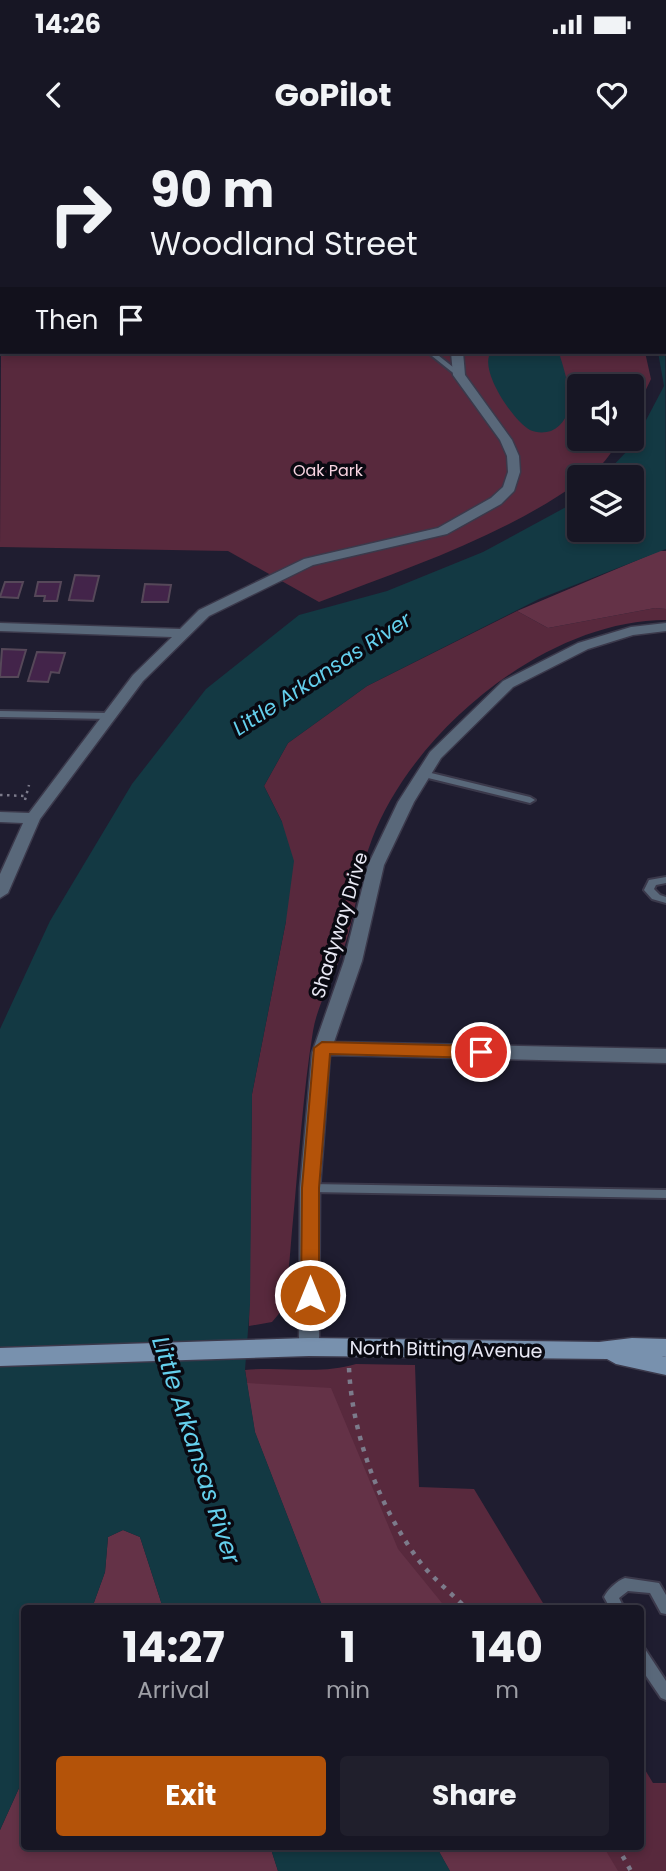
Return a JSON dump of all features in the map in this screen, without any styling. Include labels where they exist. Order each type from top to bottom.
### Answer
[{"type":"street","points":[[0,893],[33,818],[138,678],[204,612],[309,562],[442,531],[496,501],[509,488],[514,472],[513,456],[506,440],[459,375],[457,354]]},
{"type":"street","points":[[0,626],[183,633]]},
{"type":"street","name":"Shadyway Drive","points":[[309,1347],[310,1188],[322,1048],[353,961],[376,865],[435,755],[508,684],[583,646],[631,631],[666,627]]},
{"type":"street","points":[[0,817],[33,818]]},
{"type":"street","points":[[322,1048],[666,1056]]},
{"type":"street","name":"North Bitting Avenue","points":[[0,1357],[309,1347],[598,1351],[632,1347],[666,1348]]},
{"type":"street","name":"North Bitting Avenue","points":[[598,1351],[666,1366]]},
{"type":"lane","points":[[433,354],[459,375]]},
{"type":"lane","points":[[0,714],[109,716]]},
{"type":"lane","points":[[423,774],[530,800]]},
{"type":"lane","points":[[666,880],[652,882],[649,890],[656,897],[666,900]]},
{"type":"lane","points":[[310,1188],[666,1194]]},
{"type":"lane","points":[[615,1605],[611,1597],[625,1584],[654,1587],[666,1608]]},
{"type":"lane","points":[[644,1660],[666,1693]]},
{"type":"path","points":[[0,795],[26,796]]},
{"type":"path","points":[[349,1366],[351,1410],[391,1517],[419,1560],[463,1605]]},
{"type":"path","points":[[619,1850],[631,1871]]},
{"type":"green space","name":"Oak Park","points":[[1,354],[645,354],[651,379],[644,394],[644,374],[567,374],[567,451],[612,451],[601,465],[567,465],[567,490],[486,535],[420,564],[319,602],[228,551],[0,547]]},
{"type":"green space","points":[[655,608],[666,609],[666,620],[621,625],[575,639],[531,661],[489,689],[451,722],[418,759],[391,799],[372,839],[346,942],[313,1031],[283,1309],[272,1322],[249,1326],[252,1094],[286,921],[282,822],[264,786],[288,743],[367,686],[517,611],[548,628]]},
{"type":"green space","points":[[356,1364],[415,1365],[419,1487],[474,1489],[544,1605],[322,1605],[255,1432],[245,1370],[315,1370]]},
{"type":"green space","points":[[644,1768],[653,1783],[666,1783],[666,1871],[450,1871],[438,1850],[644,1850]]},
{"type":"shaded area","points":[[659,551],[666,551],[666,609],[655,608],[548,628],[517,611]]},
{"type":"shaded area","points":[[247,1383],[331,1388],[398,1549],[444,1605],[322,1605],[255,1432]]},
{"type":"shaded area","points":[[123,1530],[140,1537],[162,1605],[93,1605],[105,1572],[108,1537]]},
{"type":"shaded area","points":[[21,1784],[21,1850],[271,1850],[278,1871],[0,1871],[0,1830]]},
{"type":"shaded area","points":[[438,1850],[605,1850],[618,1871],[450,1871]]},
{"type":"water","points":[[490,354],[560,356],[567,381],[566,417],[549,432],[530,430],[507,406],[489,370]]},
{"type":"water","name":"Little Arkansas River","points":[[658,354],[665,354],[666,549],[539,599],[367,686],[288,743],[264,786],[282,822],[294,861],[286,921],[252,1094],[250,1304],[245,1370],[255,1432],[322,1605],[162,1605],[140,1537],[123,1530],[108,1537],[105,1572],[93,1605],[21,1605],[21,1784],[0,1830],[0,1029],[50,921],[132,784],[206,689],[299,615],[387,591],[483,552],[567,506],[567,542],[644,542],[644,465],[614,465],[627,451],[644,451],[644,424],[664,386]]},
{"type":"water","points":[[271,1850],[438,1850],[450,1871],[278,1871]]},
{"type":"building","points":[[75,575],[99,576],[93,601],[69,600]]},
{"type":"building","points":[[5,582],[23,582],[18,598],[0,597]]},
{"type":"building","points":[[38,582],[61,582],[57,601],[44,601],[45,596],[35,596]]},
{"type":"building","points":[[145,584],[171,585],[168,602],[142,602]]},
{"type":"building","points":[[2,649],[26,650],[18,677],[0,677]]},
{"type":"building","points":[[37,652],[65,653],[59,673],[51,672],[48,682],[28,681]]},
{"type":"route","points":[[310,1295],[310,1188],[322,1048],[481,1052]]}]
